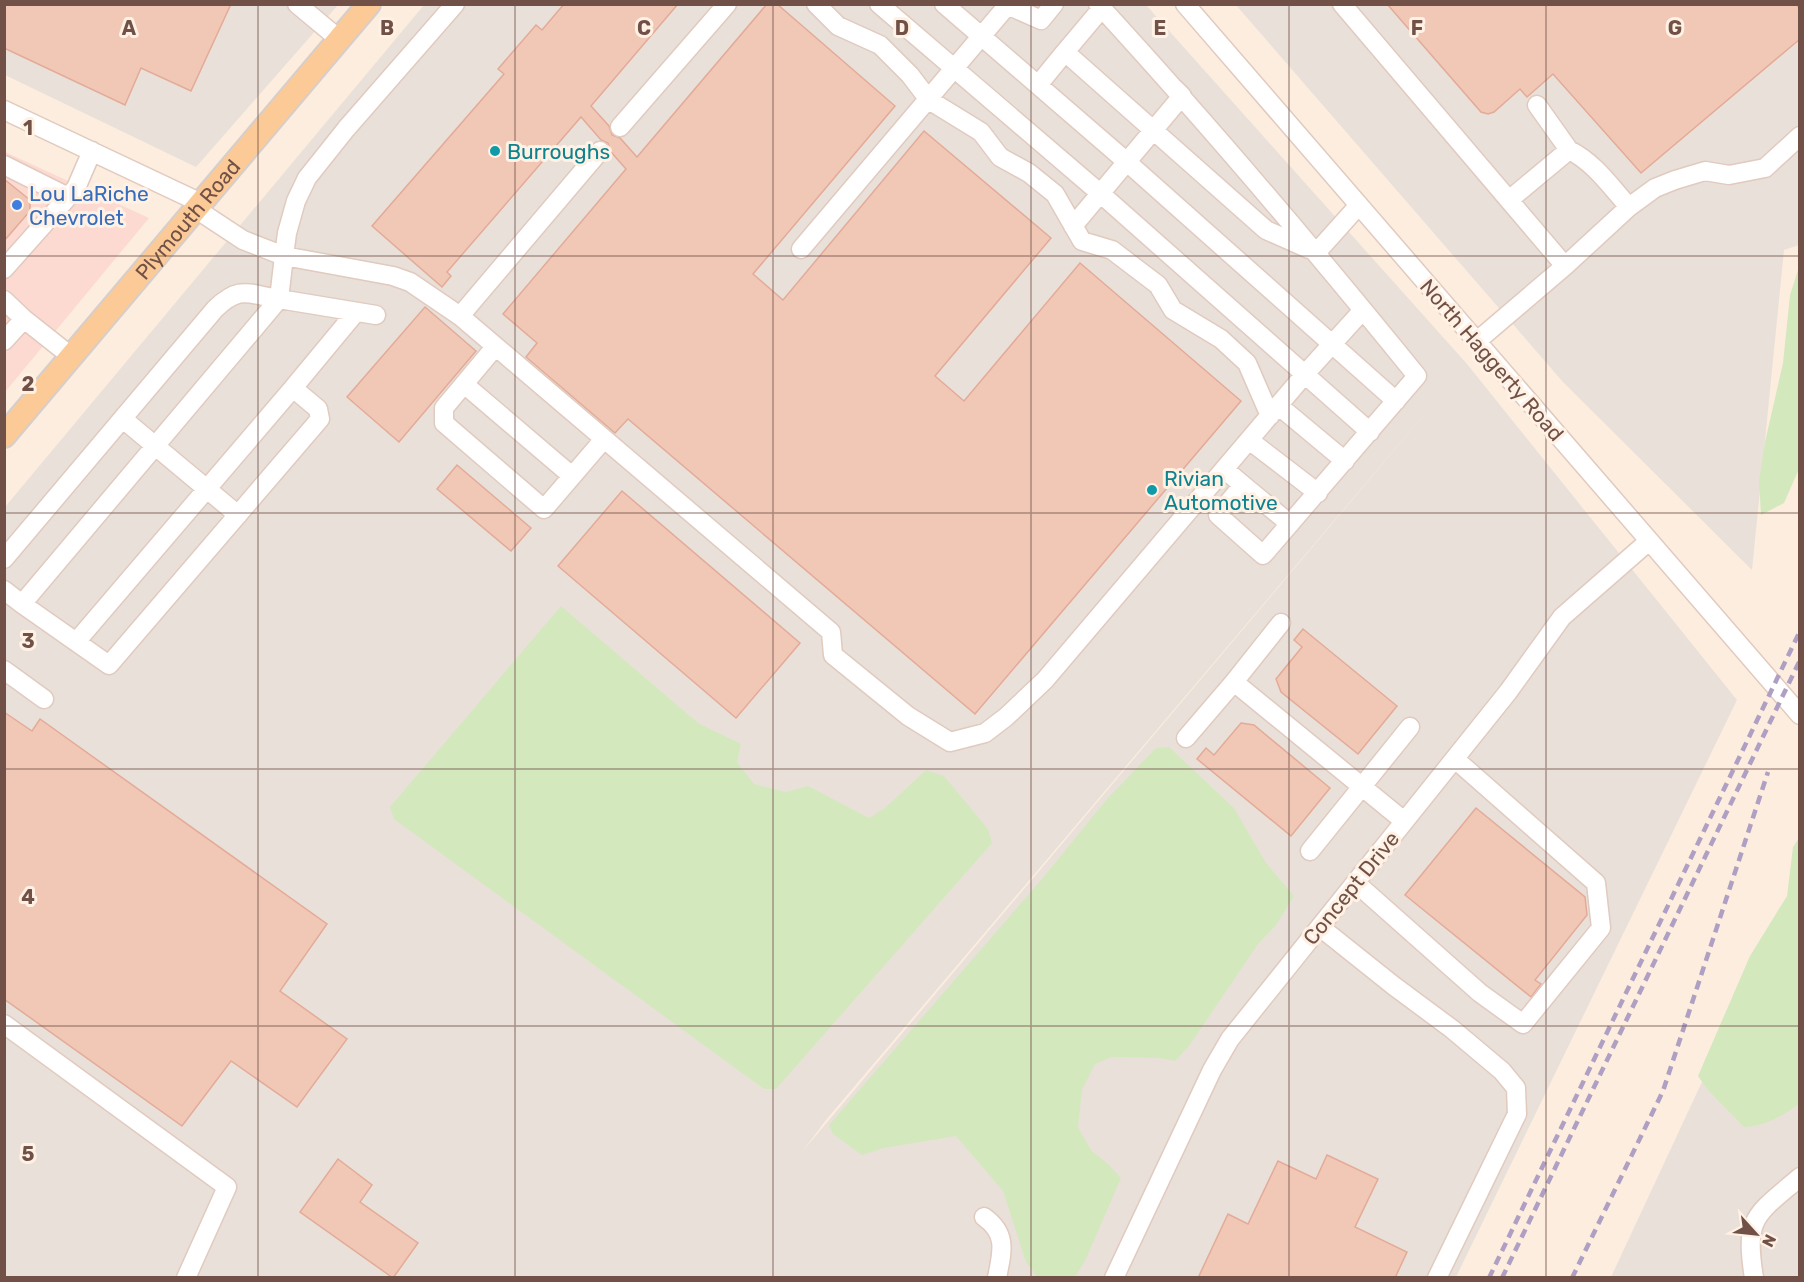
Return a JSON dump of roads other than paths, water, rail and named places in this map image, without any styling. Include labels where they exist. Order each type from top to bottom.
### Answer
[{"type":"main road","name":"Plymouth Road","points":[[4,436],[369,4]]},
{"type":"street","points":[[297,4],[339,39]]},
{"type":"street","points":[[22,604],[279,299],[287,233],[296,201],[308,178],[346,129],[455,4]]},
{"type":"street","points":[[620,127],[727,4]]},
{"type":"street","points":[[816,4],[838,26],[880,45],[910,75],[929,100],[981,132],[1000,157],[1029,173],[1055,194],[1082,241],[1112,250],[1158,285],[1173,310],[1221,339],[1246,363],[1274,411],[1345,461]]},
{"type":"street","points":[[879,4],[1101,194],[1370,432]]},
{"type":"street","points":[[944,4],[1332,342],[1396,401]]},
{"type":"street","points":[[801,249],[929,100],[1006,5],[1041,21],[1054,4]]},
{"type":"street","points":[[1342,4],[1565,266]]},
{"type":"street","points":[[1038,85],[1100,6],[1182,96],[1316,252],[1417,376],[1263,555],[1218,515],[1243,485]]},
{"type":"street","name":"North Haggerty Road","points":[[1194,8],[1359,205],[1800,715]]},
{"type":"street","points":[[1065,52],[1266,230],[1316,252]]},
{"type":"street","points":[[1074,226],[1182,96]]},
{"type":"street","points":[[1537,105],[1569,150],[1579,155],[1595,169],[1629,207]]},
{"type":"street","points":[[4,110],[93,151],[198,206],[243,240],[284,256],[393,276],[410,282],[460,316],[831,632],[834,655],[908,716],[950,742],[985,733],[1006,717],[1045,680],[1332,342],[1363,310]]},
{"type":"street","points":[[1476,341],[1565,266],[1629,207],[1656,188],[1705,171],[1729,175],[1765,168],[1800,136]]},
{"type":"street","points":[[1509,200],[1569,150]]},
{"type":"street","points":[[4,269],[76,188],[93,151]]},
{"type":"street","points":[[460,316],[600,151]]},
{"type":"street","points":[[4,165],[68,197]]},
{"type":"street","points":[[1316,252],[1359,205]]},
{"type":"street","points":[[4,559],[215,309],[226,299],[238,292],[376,315]]},
{"type":"street","points":[[4,300],[72,357]]},
{"type":"street","points":[[76,642],[356,312]]},
{"type":"street","points":[[4,341],[24,319]]},
{"type":"street","points":[[495,347],[444,408],[444,423],[544,508],[604,439]]},
{"type":"street","points":[[464,384],[572,476]]},
{"type":"street","points":[[4,590],[109,665],[320,419],[318,409],[293,388]]},
{"type":"street","points":[[123,419],[238,515]]},
{"type":"street","points":[[1249,440],[1318,493]]},
{"type":"street","points":[[1224,469],[1290,524]]},
{"type":"street","name":"Concept Drive","points":[[1114,1278],[1212,1070],[1230,1040],[1508,692],[1562,617],[1649,541]]},
{"type":"street","points":[[1186,738],[1281,623]]},
{"type":"street","points":[[4,670],[44,699]]},
{"type":"street","points":[[1234,682],[1404,821]]},
{"type":"street","points":[[1310,851],[1410,727]]},
{"type":"street","points":[[1356,883],[1480,993],[1523,1024],[1601,928],[1596,883],[1455,759]]},
{"type":"street","points":[[1320,927],[1452,1029],[1502,1071],[1516,1088],[1517,1114],[1437,1278]]},
{"type":"street","points":[[4,1024],[226,1187],[186,1278]]},
{"type":"street","points":[[1754,1278],[1749,1250],[1751,1228],[1760,1212],[1800,1176]]},
{"type":"street","points":[[984,1217],[993,1223],[999,1232],[1003,1250],[997,1278]]},
{"type":"railway","points":[[1489,1278],[1800,631]]},
{"type":"railway","points":[[1502,1278],[1800,660]]},
{"type":"railway","points":[[1572,1278],[1663,1091],[1768,772]]},
{"type":"place","name":"Burroughs","points":[[495,151]]},
{"type":"place","name":"Lou LaRiche Chevrolet","points":[[17,205]]},
{"type":"place","name":"Rivian Automotive","points":[[1152,490]]}]
